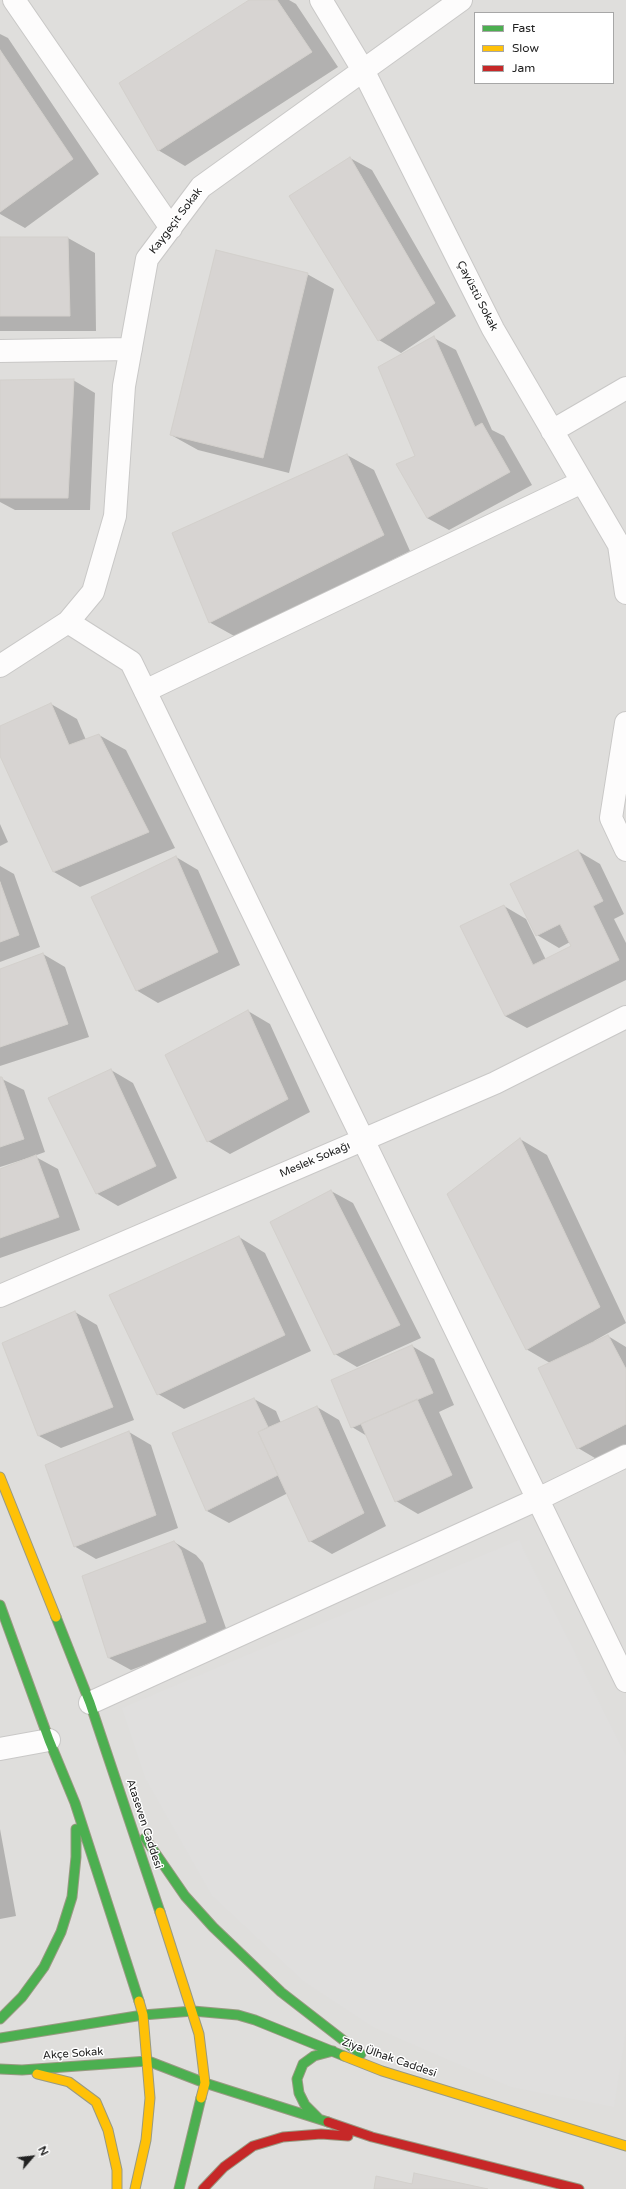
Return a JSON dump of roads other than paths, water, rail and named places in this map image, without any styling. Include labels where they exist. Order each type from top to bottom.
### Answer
[{"type":"main road","name":"Ataseven Caddesi","points":[[0,1477],[90,1703],[126,1807],[193,2011],[199,2034],[205,2083],[179,2189]]},
{"type":"main road","points":[[0,1604],[49,1740],[75,1803],[143,2015],[150,2098],[146,2140],[135,2189]]},
{"type":"main road","points":[[0,2019],[22,1997],[44,1967],[61,1932],[72,1897],[76,1864],[75,1803]]},
{"type":"main road","points":[[126,1807],[154,1855],[185,1896],[213,1928],[281,1992],[382,2071]]},
{"type":"main road","name":"Ziya Ülhak Caddesi","points":[[143,2015],[193,2011],[218,2012],[255,2020],[382,2071],[626,2145]]},
{"type":"main road","points":[[0,2038],[143,2015]]},
{"type":"main road","points":[[318,2118],[305,2105],[299,2093],[297,2079],[303,2064],[314,2056],[333,2051]]},
{"type":"main road","points":[[148,2061],[205,2083],[318,2118],[372,2137],[580,2189]]},
{"type":"main road","name":"Akçe Sokak","points":[[0,2069],[22,2070],[148,2061]]},
{"type":"main road","points":[[22,2070],[69,2082],[96,2102],[108,2130],[117,2170],[117,2189]]},
{"type":"main road","points":[[203,2189],[224,2167],[253,2146],[284,2137],[321,2134],[372,2137]]},
{"type":"street","points":[[14,0],[171,228]]},
{"type":"street","name":"Çayüstü Sokak","points":[[321,0],[363,70],[493,329],[619,545],[626,593]]},
{"type":"street","name":"Kaygeçit Sokak","points":[[68,622],[93,592],[115,516],[124,386],[147,259],[201,187],[461,0]]},
{"type":"street","points":[[0,350],[131,349]]},
{"type":"street","points":[[552,431],[626,388]]},
{"type":"street","points":[[145,691],[582,482]]},
{"type":"street","points":[[0,666],[68,622],[131,662],[626,1681]]},
{"type":"street","points":[[626,723],[611,818],[626,850]]},
{"type":"street","name":"Meslek Sokağı","points":[[0,1296],[495,1083],[626,1017]]},
{"type":"street","points":[[90,1703],[538,1499],[626,1456]]},
{"type":"street","points":[[0,1750],[49,1740]]}]
